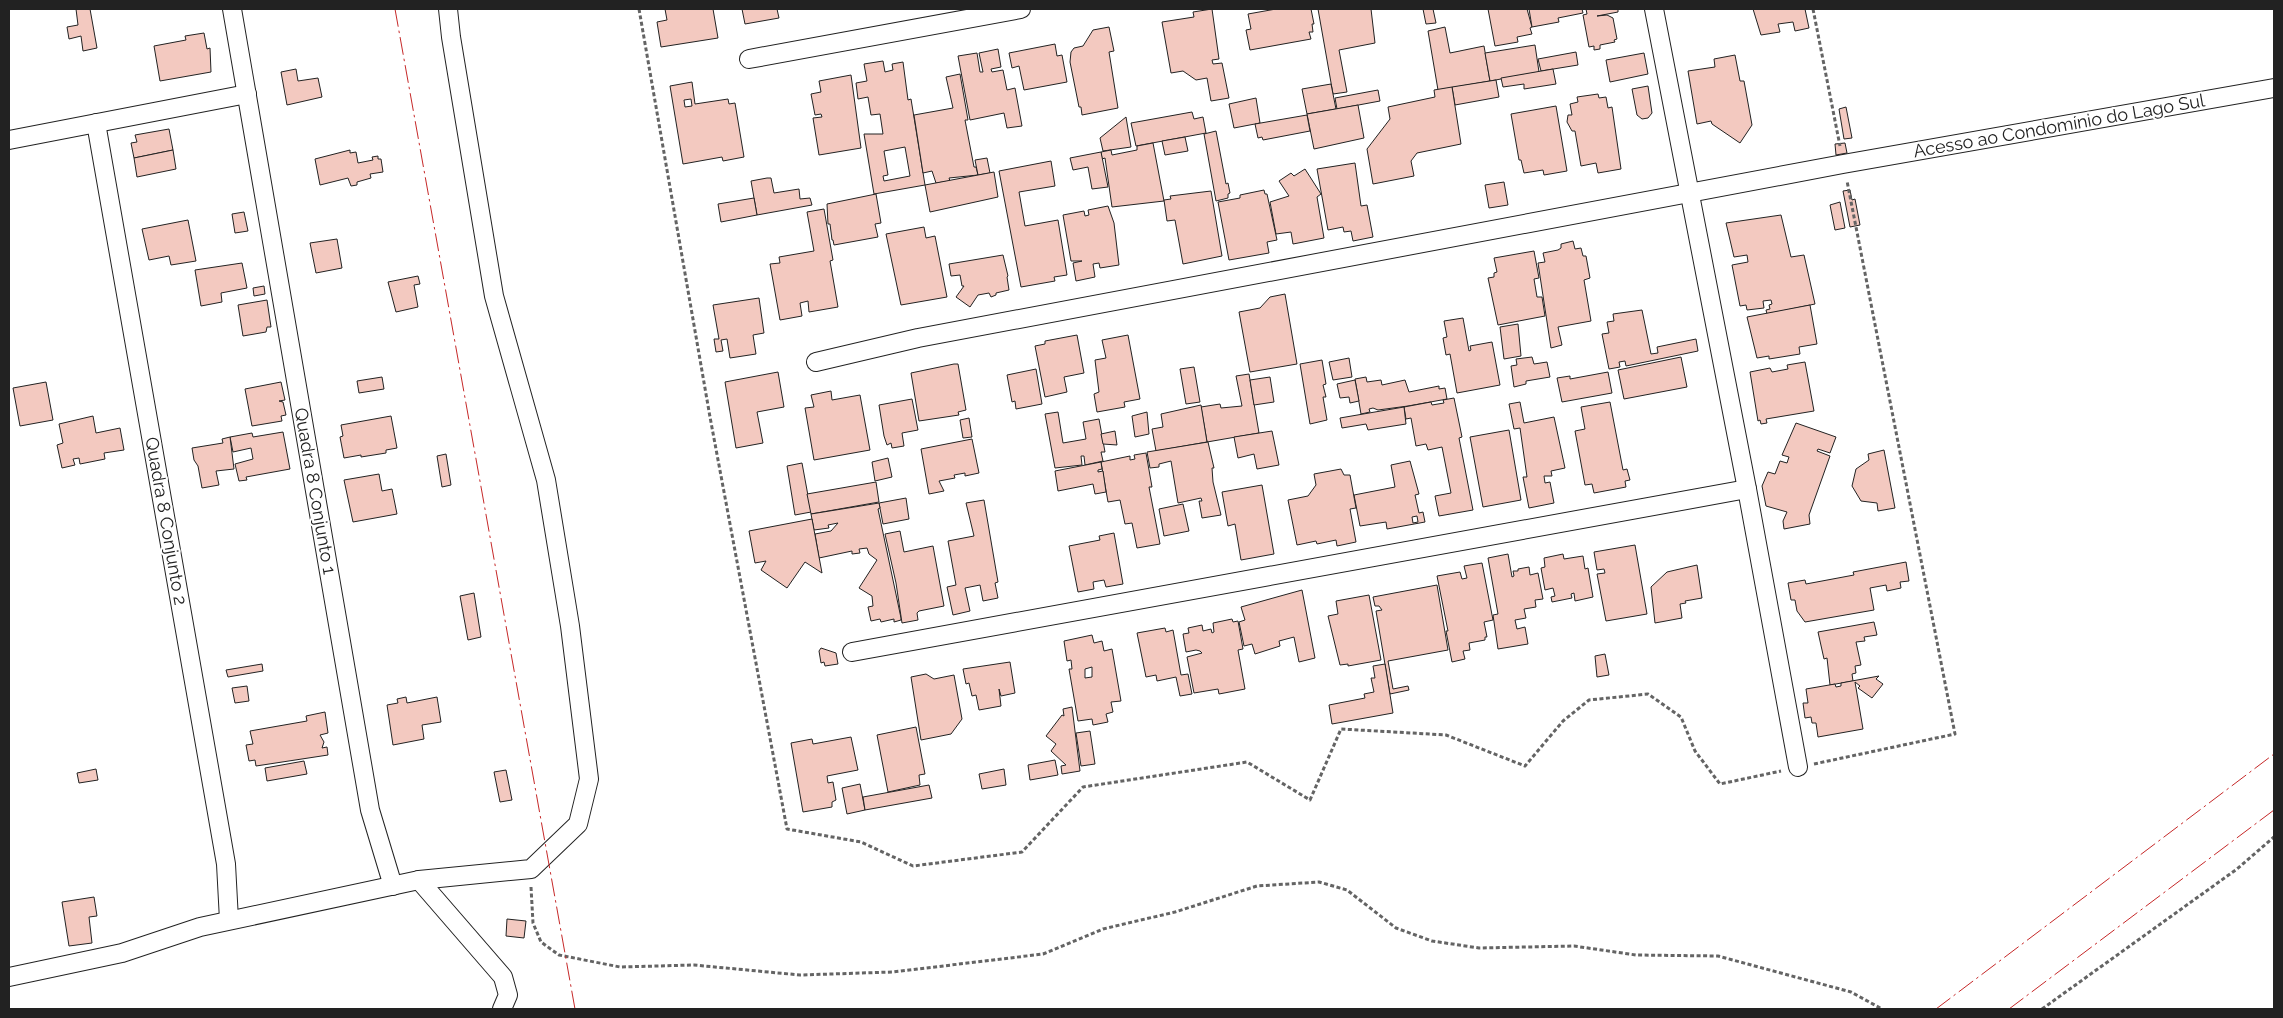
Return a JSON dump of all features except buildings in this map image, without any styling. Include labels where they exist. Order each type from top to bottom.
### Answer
[{"type":"street","name":"Quadra 8 Conjunto 1","points":[[232,9],[370,810],[393,886]]},
{"type":"street","points":[[9,977],[122,953],[200,927],[229,920],[419,880],[530,868],[578,824],[589,779],[570,626],[546,480],[494,296],[448,9]]},
{"type":"street","points":[[749,59],[1021,9]]},
{"type":"street","points":[[1654,9],[1747,489],[1798,767]]},
{"type":"street","name":"Acesso ao Condomínio do Lago Sul","points":[[816,362],[918,338],[1843,164],[2274,88]]},
{"type":"street","points":[[9,140],[247,94]]},
{"type":"street","name":"Quadra 8 Conjunto 2","points":[[96,123],[226,864],[229,920]]},
{"type":"street","points":[[852,652],[1747,489]]},
{"type":"street","points":[[419,880],[503,977],[508,995],[502,1009]]},
{"type":"path","points":[[639,9],[710,417],[787,829],[861,842],[913,866],[1022,852],[1083,787],[1247,762],[1310,800],[1341,729],[1446,735],[1524,766],[1563,721],[1588,700],[1648,694],[1681,717],[1695,752],[1720,784],[1955,734],[1813,9]]},
{"type":"path","points":[[2042,1009],[2236,869],[2274,837]]},
{"type":"path","points":[[530,868],[533,923],[541,942],[558,955],[620,967],[694,965],[800,976],[893,972],[1043,954],[1103,929],[1176,912],[1257,886],[1319,882],[1347,890],[1396,928],[1432,941],[1479,948],[1574,946],[1636,955],[1718,956],[1851,992],[1882,1009]]},
{"type":"power","points":[[395,9],[575,1009]]},
{"type":"power","points":[[1936,1009],[2274,754]]},
{"type":"power","points":[[2009,1009],[2274,810]]}]
